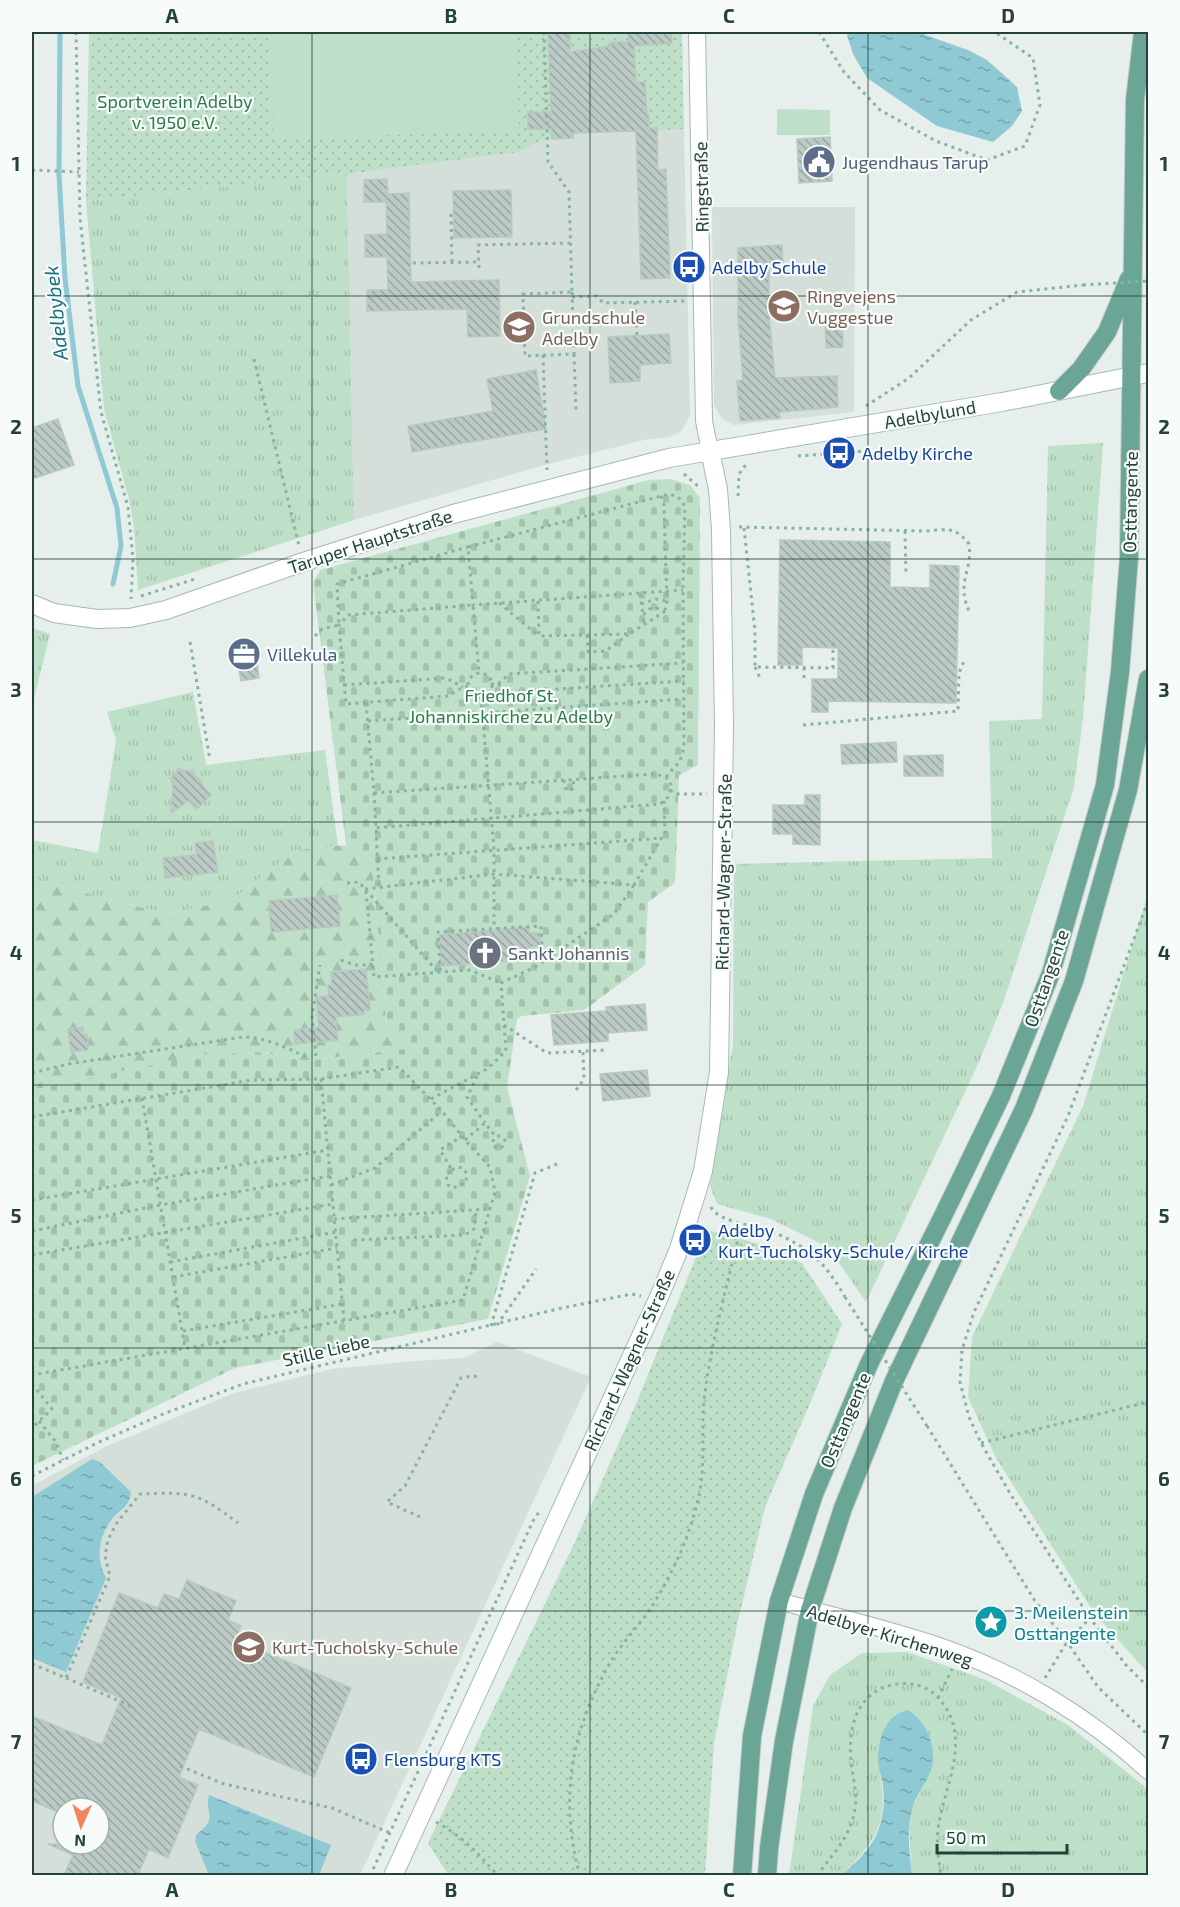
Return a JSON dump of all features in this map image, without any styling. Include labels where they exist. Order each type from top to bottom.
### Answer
[{"type":"main road","name":"Osttangente","points":[[742,1875],[752,1736],[779,1601],[814,1494],[869,1364],[1001,1096],[1051,973],[1105,786],[1120,672],[1140,375],[1134,266],[1135,100],[1143,32]]},
{"type":"main road","points":[[1059,391],[1081,369],[1107,332],[1134,266]]},
{"type":"main road","name":"Osttangente","points":[[768,1875],[769,1848],[784,1741],[810,1610],[843,1508],[894,1381],[1024,1109],[1074,981],[1128,790],[1149,679]]},
{"type":"street","name":"Ringstraße","points":[[697,32],[704,421],[710,451]]},
{"type":"street","name":"Adelbylund","points":[[710,451],[1140,375]]},
{"type":"street","name":"Richard-Wagner-Straße","points":[[393,1875],[659,1297],[679,1249],[703,1171],[719,1072],[724,738],[721,527],[718,489],[710,451]]},
{"type":"street","name":"Taruper Hauptstraße","points":[[32,604],[54,612],[97,620],[130,618],[166,610],[303,562],[453,514],[669,458],[710,451]]},
{"type":"street","name":"Adelbyer Kirchenweg","points":[[779,1601],[942,1647],[996,1669],[1038,1690],[1083,1720],[1149,1771]]},
{"type":"path","points":[[76,32],[80,218],[101,412],[128,507],[133,559],[131,599]]},
{"type":"path","points":[[544,32],[548,162],[569,192],[576,410]]},
{"type":"path","points":[[819,32],[844,72],[880,110],[936,141],[987,160],[1025,146],[1040,105],[1033,58],[995,32]]},
{"type":"path","points":[[32,170],[79,172]]},
{"type":"path","points":[[451,214],[452,263]]},
{"type":"path","points":[[479,268],[478,245],[570,243]]},
{"type":"path","points":[[412,263],[478,262]]},
{"type":"path","points":[[862,408],[909,378],[971,320],[1017,292],[1149,281]]},
{"type":"path","points":[[572,292],[523,294],[525,356],[574,354]]},
{"type":"path","points":[[572,297],[597,296],[603,303],[703,301]]},
{"type":"path","points":[[635,302],[637,336]]},
{"type":"path","points":[[543,356],[547,470]]},
{"type":"path","points":[[254,359],[303,562]]},
{"type":"path","points":[[790,456],[866,451]]},
{"type":"path","points":[[738,504],[739,474],[750,460]]},
{"type":"path","points":[[678,472],[699,485],[701,492]]},
{"type":"path","points":[[468,686],[448,696],[346,704],[337,584],[661,496],[669,494],[678,497],[685,506],[683,755],[666,777]]},
{"type":"path","points":[[587,635],[588,652],[605,651],[664,612],[666,591],[664,505],[661,496]]},
{"type":"path","points":[[721,527],[950,529],[957,531],[969,544],[969,562],[965,571],[963,594],[970,613]]},
{"type":"path","points":[[744,528],[755,631],[755,667],[760,678]]},
{"type":"path","points":[[905,530],[906,574]]},
{"type":"path","points":[[468,547],[479,673]]},
{"type":"path","points":[[315,636],[322,629],[339,625],[348,615],[683,590]]},
{"type":"path","points":[[640,593],[644,625]]},
{"type":"path","points":[[641,604],[656,599],[666,601]]},
{"type":"path","points":[[538,601],[539,636]]},
{"type":"path","points":[[499,603],[539,636],[629,634]]},
{"type":"path","points":[[644,615],[653,608],[664,612]]},
{"type":"path","points":[[755,667],[833,668],[833,641]]},
{"type":"path","points":[[190,642],[210,760]]},
{"type":"path","points":[[803,725],[958,711],[959,673],[964,661]]},
{"type":"path","points":[[498,684],[509,674],[683,663]]},
{"type":"path","points":[[804,668],[804,678]]},
{"type":"path","points":[[479,673],[487,676],[491,684],[488,693],[481,697],[471,693],[468,686],[472,676],[479,673]]},
{"type":"path","points":[[344,685],[446,678],[463,687]]},
{"type":"path","points":[[491,684],[498,684],[510,692],[684,681]]},
{"type":"path","points":[[481,697],[494,849],[494,928]]},
{"type":"path","points":[[368,720],[684,699]]},
{"type":"path","points":[[366,703],[379,888]]},
{"type":"path","points":[[374,792],[656,774],[666,777],[672,786],[668,797],[660,804],[375,828]]},
{"type":"path","points":[[564,780],[565,788],[570,791],[574,787],[573,779]]},
{"type":"path","points":[[670,790],[678,794],[709,794]]},
{"type":"path","points":[[501,984],[543,962],[615,914],[663,838],[665,832],[664,800]]},
{"type":"path","points":[[377,858],[663,838]]},
{"type":"path","points":[[365,890],[494,874],[634,885]]},
{"type":"path","points":[[346,883],[359,882],[439,971]]},
{"type":"path","points":[[365,890],[374,977],[470,970],[501,984]]},
{"type":"path","points":[[1149,901],[1068,1116],[974,1312],[962,1350],[960,1382],[969,1417],[1011,1495],[1090,1618],[1126,1665],[1149,1687]]},
{"type":"path","points":[[439,971],[438,933],[494,928],[541,926],[543,962]]},
{"type":"path","points":[[340,960],[354,965],[373,965]]},
{"type":"path","points":[[316,1056],[312,1016],[320,965]]},
{"type":"path","points":[[431,1099],[478,1074],[506,1051],[501,984]]},
{"type":"path","points":[[504,1024],[547,1053],[608,1050]]},
{"type":"path","points":[[32,1073],[68,1064],[243,1037],[267,1040],[307,1057]]},
{"type":"path","points":[[576,1089],[584,1079],[583,1052]]},
{"type":"path","points":[[32,1117],[252,1080],[321,1079],[399,1067],[442,1111],[490,1167],[495,1192],[463,1300],[32,1375]]},
{"type":"path","points":[[478,1074],[467,1097],[496,1137]]},
{"type":"path","points":[[321,1079],[344,1320]]},
{"type":"path","points":[[142,1098],[185,1348]]},
{"type":"path","points":[[331,1185],[375,1168],[442,1111]]},
{"type":"path","points":[[465,1140],[485,1123]]},
{"type":"path","points":[[452,1170],[440,1150],[462,1136]]},
{"type":"path","points":[[32,1200],[328,1150]]},
{"type":"path","points":[[491,1326],[535,1173],[557,1164]]},
{"type":"path","points":[[458,1167],[463,1168],[467,1174],[466,1180],[453,1188],[446,1180],[446,1175],[452,1170],[458,1167]]},
{"type":"path","points":[[32,1231],[160,1205],[330,1176]]},
{"type":"path","points":[[32,1255],[333,1204]]},
{"type":"path","points":[[334,1219],[489,1209]]},
{"type":"path","points":[[354,1240],[465,1235],[474,1229],[476,1210]]},
{"type":"path","points":[[722,1217],[771,1231],[797,1243],[819,1261],[834,1278],[1035,1601],[1098,1687],[1149,1735]]},
{"type":"path","points":[[580,1875],[575,1858],[571,1820],[570,1777],[575,1744],[590,1703],[614,1658],[675,1569],[698,1499],[704,1461],[704,1402],[711,1353],[742,1223]]},
{"type":"path","points":[[170,1262],[336,1232]]},
{"type":"path","points":[[173,1277],[337,1248]]},
{"type":"path","points":[[497,1325],[536,1269]]},
{"type":"path","points":[[636,1306],[645,1287]]},
{"type":"path","name":"Stille Liebe","points":[[32,1476],[163,1414],[243,1384],[632,1294],[641,1296]]},
{"type":"path","points":[[183,1330],[342,1304]]},
{"type":"path","points":[[420,1517],[387,1502],[405,1486],[461,1378],[481,1377]]},
{"type":"path","points":[[32,1384],[52,1409],[32,1428]]},
{"type":"path","points":[[981,1443],[1149,1402]]},
{"type":"path","points":[[39,1421],[56,1442],[63,1460]]},
{"type":"path","points":[[66,1678],[110,1576],[105,1556],[108,1540],[116,1524],[140,1494],[176,1492],[196,1496],[212,1503],[238,1523]]},
{"type":"path","points":[[370,1875],[533,1521],[545,1505]]},
{"type":"path","points":[[1038,1690],[1067,1642],[1090,1618]]},
{"type":"path","points":[[938,1698],[958,1654]]},
{"type":"path","points":[[32,1664],[135,1708]]},
{"type":"path","points":[[817,1875],[844,1840],[855,1810],[857,1792],[851,1761],[850,1740],[859,1708],[871,1694],[895,1684],[912,1684],[929,1690],[938,1698],[953,1723],[956,1749],[954,1767],[937,1832],[941,1875]]},
{"type":"path","points":[[180,1766],[224,1784],[332,1808],[390,1833]]},
{"type":"path","points":[[421,1814],[454,1832],[472,1846],[498,1875]]},
{"type":"shaded area","name":"Grundschule Adelby","points":[[684,129],[690,415],[682,431],[670,437],[644,440],[541,466],[354,520],[347,174],[519,152],[542,140],[574,139],[574,134]]},
{"type":"shaded area","name":"Ringvejens Vuggestue","points":[[712,207],[855,207],[854,412],[734,425],[722,419],[714,405]]},
{"type":"shaded area","name":"Kurt-Tucholsky-Schule","points":[[497,1342],[591,1377],[360,1875],[32,1876],[32,1486],[107,1446],[234,1393],[332,1369],[463,1358]]},
{"type":"green space","name":"Sportverein Adelby v. 1950 e.V.","points":[[89,32],[682,32],[684,129],[575,134],[574,139],[542,140],[519,152],[347,174],[86,201]]},
{"type":"green space","points":[[271,32],[517,32],[519,132],[273,138]]},
{"type":"green space","points":[[777,109],[830,110],[830,135],[777,135]]},
{"type":"green space","points":[[347,174],[354,520],[138,590],[130,503],[104,409],[86,201]]},
{"type":"green space","points":[[1103,443],[1083,719],[1074,787],[1003,1003],[979,1062],[866,1302],[828,1247],[771,1219],[717,1204],[710,1186],[733,1044],[734,864],[992,858],[989,721],[1042,719],[1048,446]]},
{"type":"green space","name":"Friedhof St. Johanniskirche zu Adelby","points":[[670,479],[690,485],[700,498],[698,765],[679,775],[675,883],[648,902],[645,965],[584,1010],[522,1016],[517,1019],[507,1087],[530,1176],[488,1319],[235,1368],[32,1466],[32,1090],[199,1055],[259,1052],[304,1061],[405,1049],[405,1027],[387,1028],[373,873],[346,845],[313,583],[320,570],[649,480]]},
{"type":"green space","points":[[32,628],[50,634],[32,706]]},
{"type":"green space","points":[[193,692],[206,765],[325,750],[338,846],[298,850],[232,900],[167,914],[32,879],[32,840],[98,853],[116,740],[107,712]]},
{"type":"green space","points":[[346,845],[373,873],[387,1028],[405,1026],[405,1049],[304,1061],[259,1052],[199,1055],[32,1090],[32,879],[167,914],[232,900],[298,850]]},
{"type":"green space","points":[[1148,894],[1148,1673],[1094,1613],[996,1458],[968,1397],[972,1337],[1083,1106]]},
{"type":"green space","points":[[707,1230],[759,1244],[802,1263],[842,1324],[765,1507],[737,1625],[714,1743],[705,1875],[448,1875],[428,1843],[574,1544],[636,1404]]},
{"type":"green space","points":[[907,1652],[986,1680],[1068,1725],[1148,1789],[1148,1875],[912,1875],[909,1828],[912,1808],[925,1782],[878,1762],[883,1797],[882,1812],[874,1837],[866,1849],[842,1875],[789,1876],[813,1706],[830,1675],[862,1653]]},
{"type":"water","points":[[846,32],[917,32],[968,50],[987,60],[1017,87],[1022,111],[1012,126],[993,142],[937,126],[867,78],[853,54]]},
{"type":"water","points":[[92,1459],[100,1462],[131,1492],[126,1505],[112,1519],[101,1540],[100,1563],[106,1578],[66,1672],[32,1658],[32,1497]]},
{"type":"water","points":[[908,1710],[925,1728],[933,1750],[930,1773],[916,1799],[910,1818],[909,1843],[912,1875],[842,1875],[866,1851],[879,1828],[884,1799],[878,1764],[879,1744],[888,1723],[900,1713]]},
{"type":"water","points":[[209,1795],[331,1845],[319,1875],[209,1875],[195,1841],[196,1835],[209,1819]]},
{"type":"building","points":[[548,32],[570,32],[570,52],[611,46],[611,42],[629,42],[628,32],[671,32],[672,43],[634,46],[636,82],[645,82],[649,128],[657,128],[658,170],[666,169],[670,278],[641,279],[636,131],[573,133],[573,138],[552,139],[551,129],[528,129],[528,112],[551,112]]},
{"type":"building","points":[[830,137],[832,181],[799,183],[797,139]]},
{"type":"building","points":[[387,179],[388,194],[409,193],[411,282],[499,280],[500,336],[468,337],[467,309],[367,311],[367,290],[388,290],[387,257],[365,257],[365,235],[387,234],[386,202],[364,202],[364,180]]},
{"type":"building","points":[[511,190],[512,237],[454,238],[453,191]]},
{"type":"building","points":[[782,245],[783,263],[769,264],[769,315],[775,378],[837,376],[838,407],[779,412],[780,418],[740,421],[737,381],[743,380],[738,319],[738,248]]},
{"type":"building","points":[[842,317],[843,347],[826,348],[825,318]]},
{"type":"building","points":[[669,334],[671,363],[640,365],[640,381],[610,383],[608,337]]},
{"type":"building","points":[[536,370],[546,429],[412,452],[408,426],[493,411],[487,379]]},
{"type":"building","points":[[58,419],[74,465],[32,479],[32,428]]},
{"type":"building","points":[[780,540],[890,542],[890,587],[930,588],[930,565],[959,566],[956,703],[828,701],[828,712],[812,712],[812,679],[838,679],[838,648],[802,647],[802,665],[778,665]]},
{"type":"building","points":[[251,645],[253,662],[257,662],[259,678],[241,681],[235,647]]},
{"type":"building","points":[[896,742],[897,762],[842,764],[841,745]]},
{"type":"building","points":[[943,755],[943,776],[904,776],[904,756]]},
{"type":"building","points":[[178,768],[185,771],[193,770],[195,776],[201,780],[202,785],[211,795],[197,809],[188,801],[171,813],[173,784],[170,778],[176,774]]},
{"type":"building","points":[[805,795],[820,795],[820,845],[793,844],[793,834],[773,834],[773,805],[805,805]]},
{"type":"building","points":[[213,841],[218,872],[165,878],[163,858],[197,855],[195,843]]},
{"type":"building","points":[[337,895],[340,926],[271,932],[269,901]]},
{"type":"building","name":"Sankt Johannis","points":[[529,927],[529,933],[540,933],[541,946],[530,947],[531,959],[441,966],[439,935]]},
{"type":"building","points":[[366,969],[370,1010],[364,1010],[364,1014],[336,1017],[338,1040],[295,1044],[294,1030],[319,1027],[316,997],[329,996],[328,985],[332,985],[331,972]]},
{"type":"building","points":[[645,1004],[647,1030],[608,1033],[608,1041],[554,1045],[551,1015],[606,1011],[606,1007]]},
{"type":"building","points":[[83,1027],[83,1035],[87,1034],[88,1050],[71,1052],[68,1029]]},
{"type":"building","points":[[647,1070],[650,1096],[603,1101],[600,1074]]},
{"type":"building","points":[[187,1580],[236,1601],[228,1620],[241,1626],[235,1640],[351,1688],[314,1777],[199,1729],[179,1777],[198,1785],[168,1858],[149,1849],[138,1875],[64,1875],[73,1856],[111,1856],[111,1796],[51,1796],[51,1809],[32,1801],[32,1761],[36,1751],[32,1750],[32,1716],[102,1745],[121,1698],[83,1682],[119,1593],[158,1608],[164,1594],[179,1599]]},
{"type":"waterway","name":"Adelbybek","points":[[60,32],[59,175],[65,278],[78,386],[117,508],[121,546],[113,584]]},
{"type":"place","name":"Jugendhaus Tarup","points":[[819,162]]},
{"type":"place","name":"Adelby Schule","points":[[689,267]]},
{"type":"place","name":"Ringvejens Vuggestue","points":[[784,306]]},
{"type":"place","name":"Grundschule Adelby","points":[[519,327]]},
{"type":"place","name":"Adelby Kirche","points":[[839,453]]},
{"type":"place","name":"Villekula","points":[[244,654]]},
{"type":"place","name":"Sankt Johannis","points":[[485,953]]},
{"type":"place","name":"Adelby Kurt-Tucholsky-Schule/ Kirche","points":[[695,1240]]},
{"type":"place","name":"3. Meilenstein Osttangente","points":[[991,1622]]},
{"type":"place","name":"Kurt-Tucholsky-Schule","points":[[249,1647]]},
{"type":"place","name":"Flensburg KTS","points":[[361,1759]]}]
